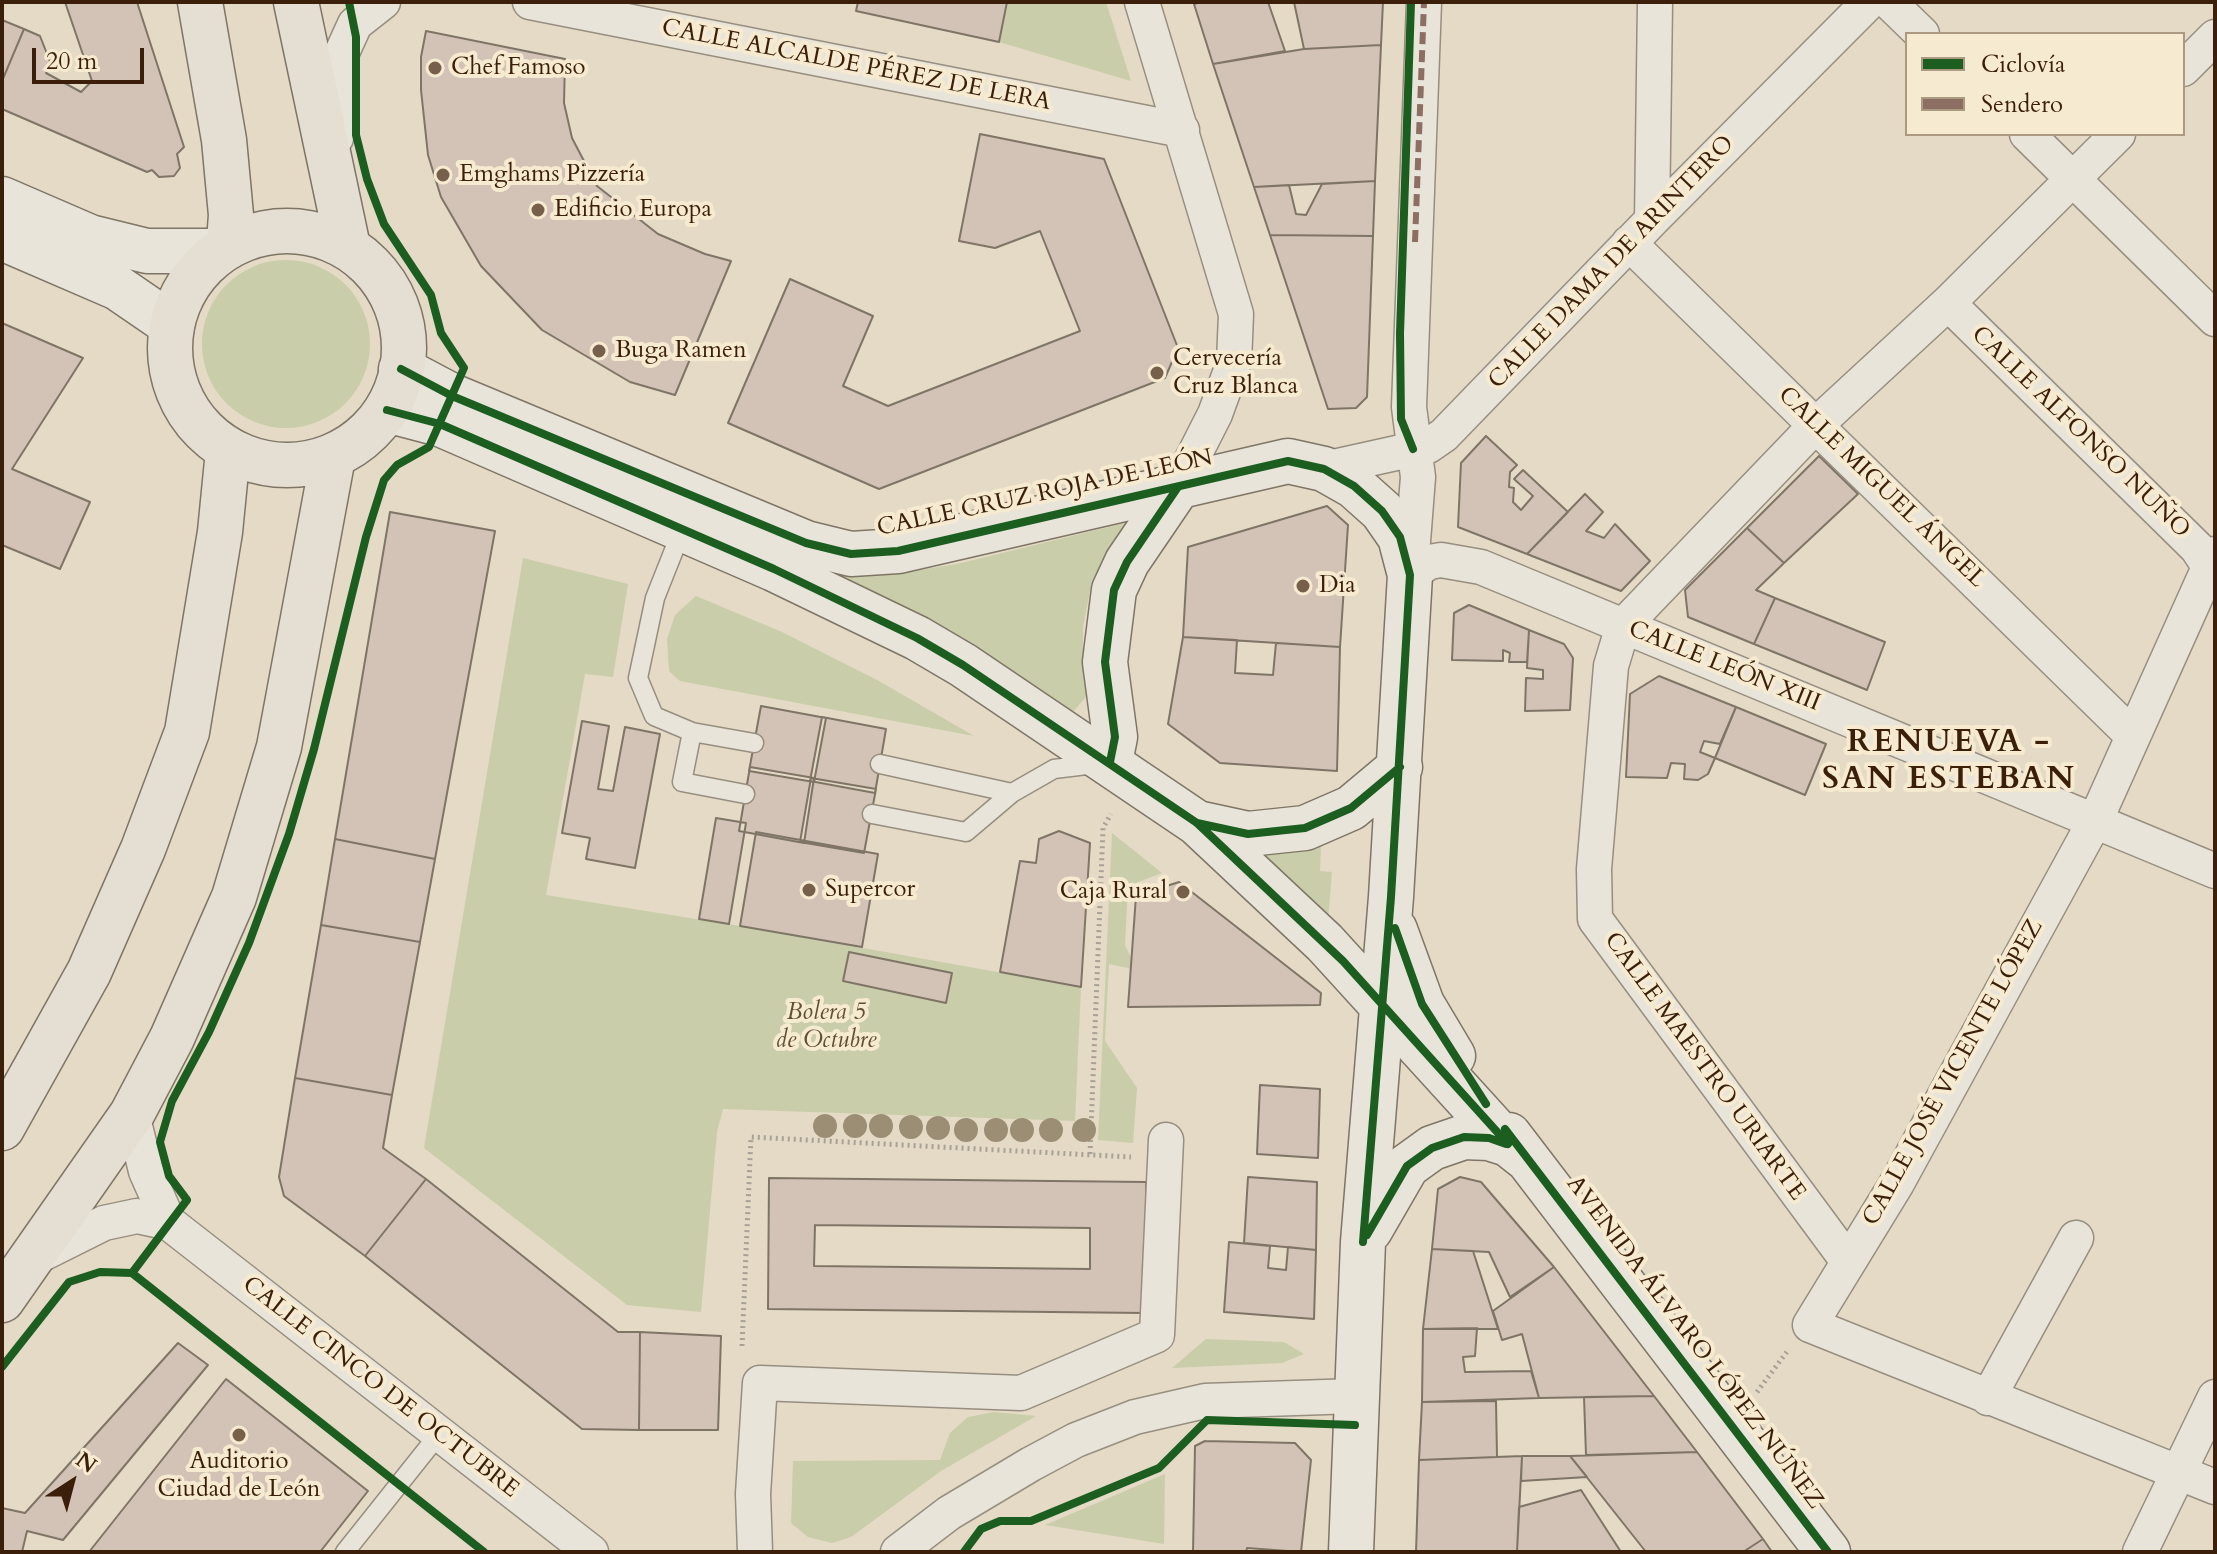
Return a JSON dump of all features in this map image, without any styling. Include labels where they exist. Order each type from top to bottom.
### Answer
[{"type":"main road","points":[[200,2],[224,140],[231,215],[224,247]]},
{"type":"main road","points":[[296,2],[348,247]]},
{"type":"main road","points":[[2,199],[90,237],[147,251],[224,247]]},
{"type":"main road","points":[[285,230],[317,234],[348,247],[376,271],[395,302],[404,338],[401,369],[387,410],[370,432],[333,457],[293,466],[262,463],[228,451],[202,429],[180,397],[169,359],[172,325],[180,297],[196,271],[224,247],[258,233],[285,230]]},
{"type":"main road","points":[[2,238],[118,288],[172,325]]},
{"type":"main road","name":"CALLE CRUZ ROJA DE LEÓN","points":[[401,369],[452,396],[806,543],[851,554],[898,551],[1288,461],[1324,469],[1354,486],[1382,511],[1400,537],[1410,575],[1391,897]]},
{"type":"main road","points":[[387,410],[440,424],[917,638],[1110,762],[1197,823],[1325,943],[1382,1006]]},
{"type":"main road","points":[[2,1128],[89,972],[143,849],[187,732],[220,532],[228,451]]},
{"type":"main road","points":[[2,1300],[132,1114],[172,1038],[234,897],[279,747],[333,457]]},
{"type":"main road","points":[[1110,762],[1115,737],[1105,662],[1114,590],[1127,562],[1178,487]]},
{"type":"main road","points":[[1197,823],[1248,834],[1305,828],[1351,808],[1400,767]]},
{"type":"main road","points":[[1351,1552],[1363,1242],[1391,897]]},
{"type":"main road","name":"AVENIDA ÁLVARO LÓPEZ NÚÑEZ","points":[[1391,897],[1402,956],[1422,1004],[1451,1054],[1518,1152],[1828,1552]]},
{"type":"main road","name":"AVENIDA ÁLVARO LÓPEZ NÚÑEZ","points":[[1382,1006],[1518,1152]]},
{"type":"main road","points":[[1363,1242],[1407,1166],[1432,1148],[1464,1137],[1489,1138],[1518,1152]]},
{"type":"street","points":[[335,186],[339,59],[355,24],[383,2]]},
{"type":"street","name":"CALLE ALCALDE PÉREZ DE LERA","points":[[530,2],[1182,130]]},
{"type":"street","points":[[1142,2],[1236,314],[1234,362],[1215,414],[1178,487]]},
{"type":"street","points":[[1410,575],[1418,477],[1409,407],[1424,2]]},
{"type":"street","points":[[1640,232],[1655,2]]},
{"type":"street","name":"CALLE DAMA DE ARINTERO","points":[[1324,469],[1413,449],[1444,435],[1869,2]]},
{"type":"street","points":[[1889,2],[1920,32]]},
{"type":"street","points":[[2185,67],[2215,37]]},
{"type":"street","points":[[2029,136],[2215,319]]},
{"type":"street","points":[[1623,626],[1817,424],[1948,303],[2116,136]]},
{"type":"street","name":"CALLE MIGUEL ÁNGEL","points":[[1640,232],[1817,424],[2132,735]]},
{"type":"street","name":"CALLE ALFONSO NUÑO","points":[[1948,303],[2212,560]]},
{"type":"street","name":"CALLE JOSÉ VICENTE LÓPEZ","points":[[1800,1336],[1897,1183],[2096,819],[2212,560]]},
{"type":"street","name":"CALLE LEÓN XIII","points":[[1410,575],[1429,562],[1465,562],[2096,819],[2215,871]]},
{"type":"street","name":"CALLE MAESTRO URIARTE","points":[[1623,626],[1611,666],[1594,869],[1595,919],[1847,1260]]},
{"type":"street","name":"CALLE CINCO DE OCTUBRE","points":[[132,1114],[146,1171],[169,1223],[591,1552]]},
{"type":"street","points":[[755,1552],[753,1494],[760,1383],[1021,1393],[1157,1335],[1166,1140]]},
{"type":"street","points":[[34,1258],[104,1223],[137,1216],[169,1223]]},
{"type":"street","points":[[1988,1398],[2076,1238]]},
{"type":"street","points":[[1800,1336],[1988,1398],[2215,1487]]},
{"type":"street","points":[[898,1552],[949,1513],[1031,1464],[1076,1440],[1135,1417],[1205,1401],[1356,1396]]},
{"type":"street","points":[[2140,1552],[2215,1397]]},
{"type":"street","points":[[736,1552],[753,1494]]},
{"type":"street","points":[[753,1494],[782,1552]]},
{"type":"lane","points":[[682,530],[655,598],[638,678],[654,716],[692,732],[754,743]]},
{"type":"lane","points":[[1047,721],[1054,769]]},
{"type":"lane","points":[[692,732],[682,782],[745,794]]},
{"type":"lane","points":[[872,814],[966,832],[1012,793],[1054,769],[1110,762]]},
{"type":"lane","points":[[880,764],[1012,793]]},
{"type":"lane","points":[[345,1552],[439,1434]]},
{"type":"path","points":[[1090,1154],[1103,828],[1113,809]]},
{"type":"path","points":[[742,1346],[751,1137],[1135,1157]]},
{"type":"path","points":[[1757,1392],[1800,1336]]},
{"type":"green space","points":[[1007,2],[1106,2],[1131,81],[999,42]]},
{"type":"green space","points":[[286,260],[318,266],[346,284],[364,312],[370,344],[364,376],[346,404],[318,422],[286,428],[254,422],[226,404],[208,376],[202,344],[208,312],[226,284],[254,266]]},
{"type":"green space","points":[[1129,522],[1092,580],[1083,627],[1083,652],[1090,692],[1073,712],[906,609],[840,575],[908,572],[957,564]]},
{"type":"green space","name":"Bolera 5 de Octubre","points":[[523,558],[628,584],[613,677],[585,674],[546,895],[1081,987],[1075,1121],[723,1109],[717,1132],[701,1312],[627,1305],[424,1148]]},
{"type":"green space","points":[[696,596],[782,632],[879,681],[974,736],[680,681],[669,671],[667,639],[675,615]]},
{"type":"green space","points":[[1112,833],[1162,873],[1128,886],[1125,945],[1137,970],[1109,964],[1105,1041],[1137,1088],[1133,1143],[1098,1140]]},
{"type":"green space","points":[[1321,844],[1320,871],[1332,872],[1328,921],[1256,853]]},
{"type":"green space","points":[[1206,1339],[1284,1342],[1304,1354],[1282,1363],[1172,1368]]},
{"type":"green space","points":[[994,1412],[1036,1416],[941,1471],[851,1537],[832,1543],[808,1537],[791,1523],[793,1461],[940,1460],[950,1433],[968,1417]]},
{"type":"green space","points":[[1165,1474],[1164,1544],[1045,1525]]},
{"type":"building","points":[[65,2],[137,2],[184,147],[177,154],[180,168],[174,176],[159,177],[152,170],[147,172],[2,109],[2,81],[24,29],[40,36],[51,64],[46,73],[81,92],[92,81]]},
{"type":"building","points":[[858,2],[1007,2],[999,42],[856,11]]},
{"type":"building","points":[[1268,2],[1285,51],[1213,64],[1194,4]]},
{"type":"building","points":[[1294,2],[1383,2],[1381,45],[1304,49]]},
{"type":"building","points":[[2,20],[24,29],[2,81]]},
{"type":"building","name":"Edificio Europa","points":[[426,31],[565,59],[564,103],[572,138],[597,186],[658,234],[705,254],[731,261],[675,395],[630,382],[542,330],[481,266],[441,197],[428,155],[421,90],[421,57]]},
{"type":"building","points":[[1381,45],[1375,181],[1254,187],[1213,64],[1304,49]]},
{"type":"building","points":[[980,134],[1104,159],[1178,348],[1165,378],[879,489],[728,423],[790,279],[873,316],[843,386],[888,406],[1080,331],[1040,231],[995,248],[959,241]]},
{"type":"building","points":[[1375,181],[1373,236],[1270,235],[1254,187],[1289,185],[1296,214],[1306,215],[1322,184]]},
{"type":"building","points":[[1270,235],[1373,236],[1367,397],[1356,408],[1328,409]]},
{"type":"building","points":[[2,323],[83,358],[12,469],[90,502],[60,569],[2,545]]},
{"type":"building","points":[[1486,436],[1517,465],[1510,472],[1509,487],[1514,488],[1513,502],[1521,510],[1533,496],[1514,479],[1523,470],[1568,512],[1527,554],[1458,527],[1461,463]]},
{"type":"building","points":[[1819,456],[1858,494],[1784,563],[1747,528]]},
{"type":"building","points":[[1585,494],[1603,512],[1586,531],[1604,538],[1615,524],[1650,561],[1621,591],[1527,554]]},
{"type":"building","points":[[1327,506],[1348,525],[1340,647],[1183,637],[1188,547]]},
{"type":"building","points":[[390,512],[495,531],[435,859],[335,839]]},
{"type":"building","points":[[1747,528],[1784,563],[1756,590],[1775,598],[1754,644],[1688,617],[1685,590]]},
{"type":"building","points":[[1775,598],[1885,642],[1867,690],[1754,644]]},
{"type":"building","points":[[1469,605],[1529,630],[1527,662],[1509,662],[1510,653],[1503,650],[1503,661],[1452,660],[1454,613]]},
{"type":"building","points":[[1529,630],[1564,644],[1573,658],[1570,710],[1525,711],[1526,678],[1543,679],[1543,670],[1527,668]]},
{"type":"building","points":[[1183,637],[1237,640],[1235,673],[1273,675],[1276,643],[1340,647],[1337,771],[1220,763],[1168,724]]},
{"type":"building","points":[[1659,676],[1736,707],[1720,744],[1704,741],[1700,752],[1715,758],[1708,774],[1698,780],[1684,779],[1685,764],[1671,763],[1667,778],[1626,777],[1630,694]]},
{"type":"building","points":[[761,706],[826,718],[814,782],[749,771]]},
{"type":"building","points":[[1736,707],[1826,744],[1805,795],[1715,758]]},
{"type":"building","points":[[822,717],[886,729],[875,793],[810,781]]},
{"type":"building","points":[[582,721],[609,726],[598,789],[613,791],[625,727],[660,734],[635,868],[586,859],[590,838],[562,833]]},
{"type":"building","points":[[750,767],[814,778],[804,843],[739,831]]},
{"type":"building","points":[[811,778],[876,789],[864,853],[800,842]]},
{"type":"building","points":[[716,818],[746,823],[729,924],[699,919]]},
{"type":"building","points":[[1059,831],[1090,843],[1081,987],[1000,972],[1020,861],[1036,863],[1039,839]]},
{"type":"building","name":"Supercor","points":[[756,832],[878,854],[862,947],[740,926]]},
{"type":"building","points":[[335,839],[435,859],[420,942],[321,925]]},
{"type":"building","points":[[1179,882],[1321,993],[1320,1005],[1128,1007],[1136,896]]},
{"type":"building","points":[[321,925],[420,942],[392,1095],[295,1078]]},
{"type":"building","points":[[849,952],[952,973],[946,1003],[843,981]]},
{"type":"building","points":[[295,1078],[392,1095],[383,1148],[426,1179],[365,1256],[284,1196],[279,1177]]},
{"type":"building","points":[[1260,1085],[1320,1089],[1318,1158],[1257,1154]]},
{"type":"building","points":[[1248,1177],[1317,1182],[1316,1250],[1244,1243]]},
{"type":"building","points":[[1460,1177],[1481,1182],[1554,1267],[1510,1297],[1489,1252],[1432,1249],[1438,1189]]},
{"type":"building","points":[[769,1178],[1146,1182],[1146,1313],[768,1309]],"holes":[[[815,1225],[1090,1228],[1090,1269],[814,1266]]]},
{"type":"building","points":[[426,1179],[618,1332],[640,1332],[639,1430],[582,1429],[365,1256]]},
{"type":"building","points":[[1229,1242],[1270,1246],[1268,1268],[1286,1270],[1288,1247],[1316,1250],[1314,1319],[1224,1312]]},
{"type":"building","points":[[1432,1249],[1473,1251],[1498,1329],[1423,1329]]},
{"type":"building","points":[[1554,1267],[1654,1396],[1539,1398],[1522,1334],[1502,1340],[1493,1311]]},
{"type":"building","points":[[1477,1328],[1475,1356],[1463,1357],[1465,1372],[1531,1371],[1539,1398],[1422,1402],[1423,1329]]},
{"type":"building","points":[[640,1332],[721,1336],[718,1430],[639,1430]]},
{"type":"building","name":"Auditorio Ciudad de León","points":[[178,1343],[208,1365],[63,1540],[27,1531],[22,1552],[2,1552],[2,1508],[25,1513]]},
{"type":"building","name":"Auditorio Ciudad de León","points":[[226,1379],[368,1491],[320,1552],[89,1552]]},
{"type":"building","points":[[1654,1396],[1697,1452],[1586,1455],[1584,1397]]},
{"type":"building","points":[[1496,1401],[1497,1457],[1419,1460],[1422,1402]]},
{"type":"building","points":[[1205,1441],[1295,1443],[1311,1460],[1301,1552],[1247,1548],[1246,1552],[1193,1552],[1195,1446]]},
{"type":"building","points":[[1697,1452],[1763,1539],[1743,1552],[1646,1552],[1570,1456]]},
{"type":"building","points":[[1522,1456],[1517,1552],[1416,1552],[1419,1460]]},
{"type":"building","points":[[1522,1456],[1570,1456],[1587,1477],[1521,1481]]},
{"type":"building","points":[[1581,1490],[1621,1552],[1517,1552],[1519,1507]]},
{"type":"building","points":[[1763,1539],[1772,1552],[1743,1552]]},
{"type":"marked path","points":[[1415,242],[1424,2]]},
{"type":"cycle path","points":[[349,2],[356,37],[356,135],[367,179],[384,224],[431,295],[441,333],[464,368],[429,447],[397,465],[384,480],[366,537],[314,749],[289,834],[249,943],[209,1032],[172,1101],[160,1142],[169,1176],[187,1200],[132,1273],[484,1552]]},
{"type":"cycle path","points":[[1411,2],[1400,333],[1401,419],[1413,449]]},
{"type":"cycle path","points":[[401,369],[452,396],[806,543],[851,554],[898,551],[1288,461],[1324,469],[1354,486],[1382,511],[1400,537],[1410,575],[1391,897],[1363,1242]]},
{"type":"cycle path","points":[[387,410],[440,424],[774,569],[917,638],[963,665],[1197,823],[1343,961],[1508,1144]]},
{"type":"cycle path","points":[[1110,762],[1115,737],[1105,662],[1114,590],[1127,562],[1178,487]]},
{"type":"cycle path","points":[[1197,823],[1248,834],[1305,828],[1351,808],[1400,767]]},
{"type":"cycle path","points":[[1395,928],[1422,1004],[1486,1104]]},
{"type":"cycle path","points":[[1505,1129],[1828,1552]]},
{"type":"cycle path","points":[[1367,1235],[1407,1166],[1432,1148],[1464,1137],[1489,1138],[1506,1144]]},
{"type":"cycle path","points":[[2,1367],[69,1282],[100,1272],[132,1273]]},
{"type":"cycle path","points":[[964,1552],[981,1529],[1000,1521],[1031,1521],[1159,1468],[1207,1420],[1355,1425]]},
{"type":"place","name":"Chef Famoso","points":[[435,68]]},
{"type":"place","name":"Emghams Pizzería","points":[[443,175]]},
{"type":"place","name":"Edificio Europa","points":[[538,210]]},
{"type":"place","name":"Buga Ramen","points":[[599,351]]},
{"type":"place","name":"Cervecería Cruz Blanca","points":[[1157,373]]},
{"type":"place","name":"Dia","points":[[1303,586]]},
{"type":"place","name":"Supercor","points":[[809,890]]},
{"type":"place","name":"Caja Rural","points":[[1183,892]]},
{"type":"place","name":"Auditorio Ciudad de León","points":[[239,1435]]},
{"type":"district","name":"RENUEVA - SAN ESTEBAN","points":[[1949,762]]}]
